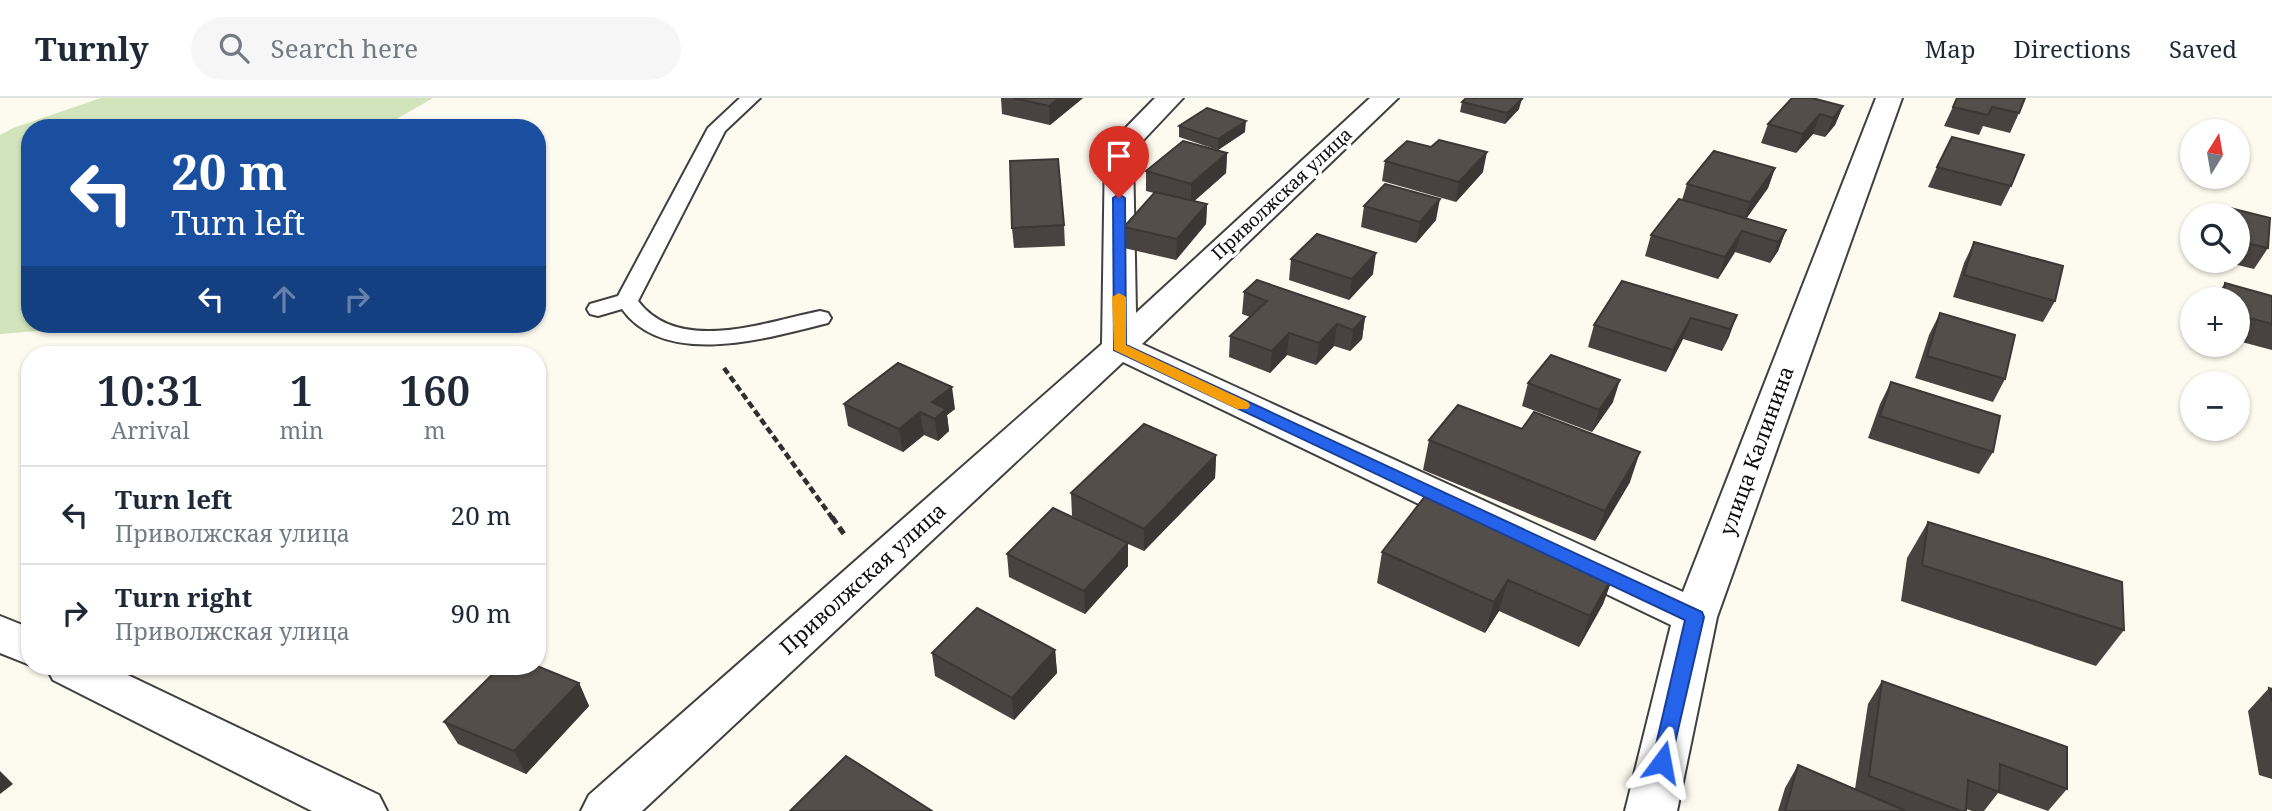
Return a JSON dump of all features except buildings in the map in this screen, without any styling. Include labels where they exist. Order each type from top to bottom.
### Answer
[{"type":"street","points":[[1170,98],[1119,149],[1119,347],[1695,617]]},
{"type":"street","name":"Приволжская улица","points":[[607,811],[1119,347],[1385,98]]},
{"type":"street","name":"улица Калинина","points":[[1651,811],[1695,617],[1889,98]]},
{"type":"street","points":[[0,633],[21,644]]},
{"type":"street","points":[[85,675],[361,811]]},
{"type":"lane","points":[[597,309],[628,301],[717,128],[751,98]]},
{"type":"lane","points":[[628,301],[642,320],[676,336],[721,338],[820,318]]},
{"type":"path","points":[[701,337],[871,572]]},
{"type":"green space","points":[[101,98],[433,98],[397,119],[39,119]]},
{"type":"green space","points":[[21,125],[21,332],[0,334],[0,135]]},
{"type":"slow traffic","points":[[1119,297],[1119,347],[1243,405]]},
{"type":"route","points":[[1119,198],[1119,347],[1695,617],[1662,762]]}]
